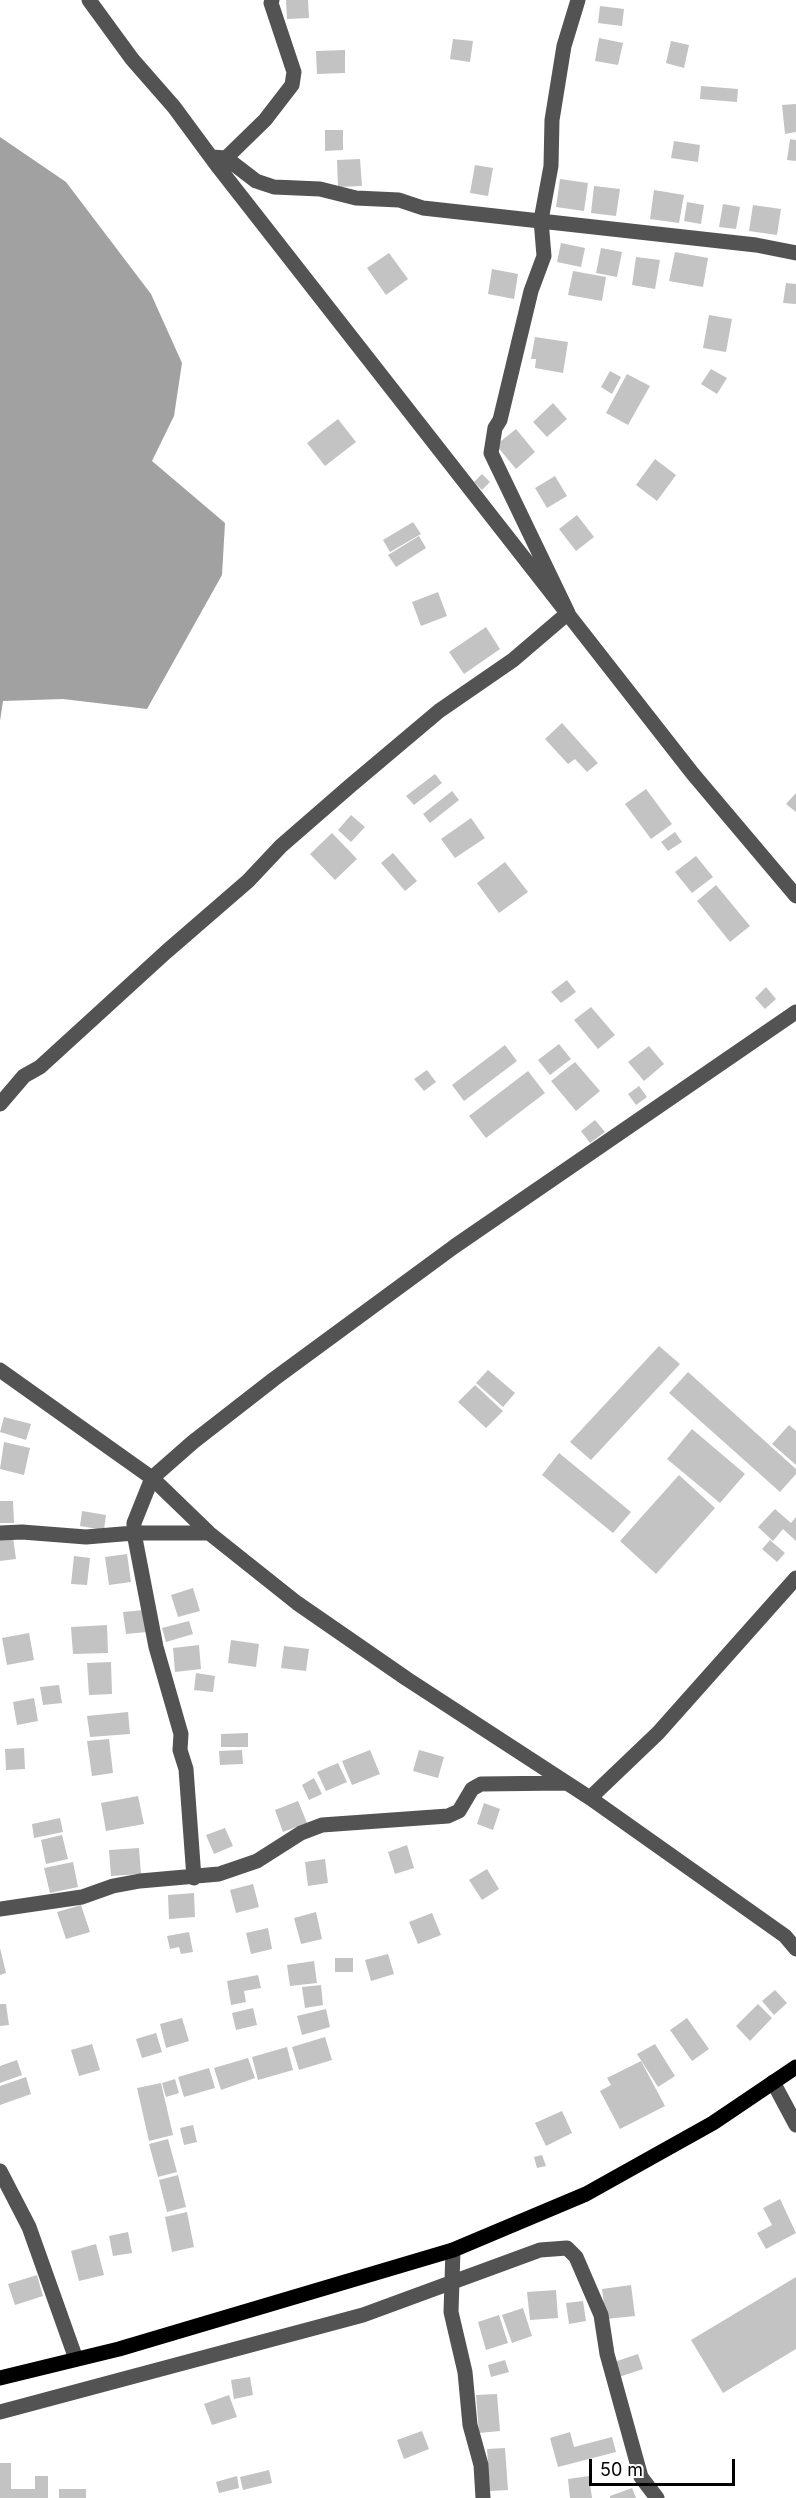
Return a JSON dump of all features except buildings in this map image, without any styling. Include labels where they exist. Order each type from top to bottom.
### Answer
[{"type":"main road","points":[[0,2378],[76,2360],[453,2250],[586,2193],[713,2123],[796,2067]]},
{"type":"street","points":[[89,0],[132,59],[222,163],[693,774],[796,896]]},
{"type":"street","points":[[222,163],[265,120],[292,85],[294,72],[272,0]]},
{"type":"street","points":[[568,613],[491,453],[495,428],[500,420],[531,291],[544,256],[541,220],[551,166],[552,120],[564,46],[578,0]]},
{"type":"street","points":[[222,163],[265,185],[320,189],[356,198],[399,200],[423,208],[756,245],[796,253]]},
{"type":"street","points":[[0,1104],[24,1076],[40,1067],[81,1031],[166,952],[248,881],[281,846],[350,786],[439,711],[513,660],[568,613]]},
{"type":"street","points":[[194,1878],[186,1769],[180,1750],[181,1734],[156,1647],[134,1533],[134,1523],[152,1478],[192,1442],[274,1379],[455,1246],[796,1012]]},
{"type":"street","points":[[0,1370],[152,1478],[209,1533],[297,1603],[590,1798],[785,1936],[796,1949]]},
{"type":"street","points":[[0,1533],[22,1532],[86,1537],[134,1533],[209,1533]]},
{"type":"street","points":[[590,1798],[658,1733],[796,1578]]},
{"type":"street","points":[[0,1909],[82,1897],[113,1886],[140,1881],[219,1874],[257,1861],[301,1833],[322,1825],[448,1816],[459,1811],[476,1786],[566,1783]]},
{"type":"street","points":[[773,2082],[796,2125]]},
{"type":"street","points":[[0,2171],[29,2227],[76,2360]]},
{"type":"street","points":[[0,2412],[363,2315],[540,2250],[567,2248],[576,2257],[601,2315],[609,2364],[641,2477],[657,2498]]},
{"type":"street","points":[[453,2250],[451,2312],[465,2372],[470,2425],[481,2465],[483,2498]]},
{"type":"shaded area","points":[[0,137],[66,182],[151,294],[182,363],[174,416],[152,461],[225,523],[222,575],[147,709],[63,699],[3,701],[0,721]]}]
